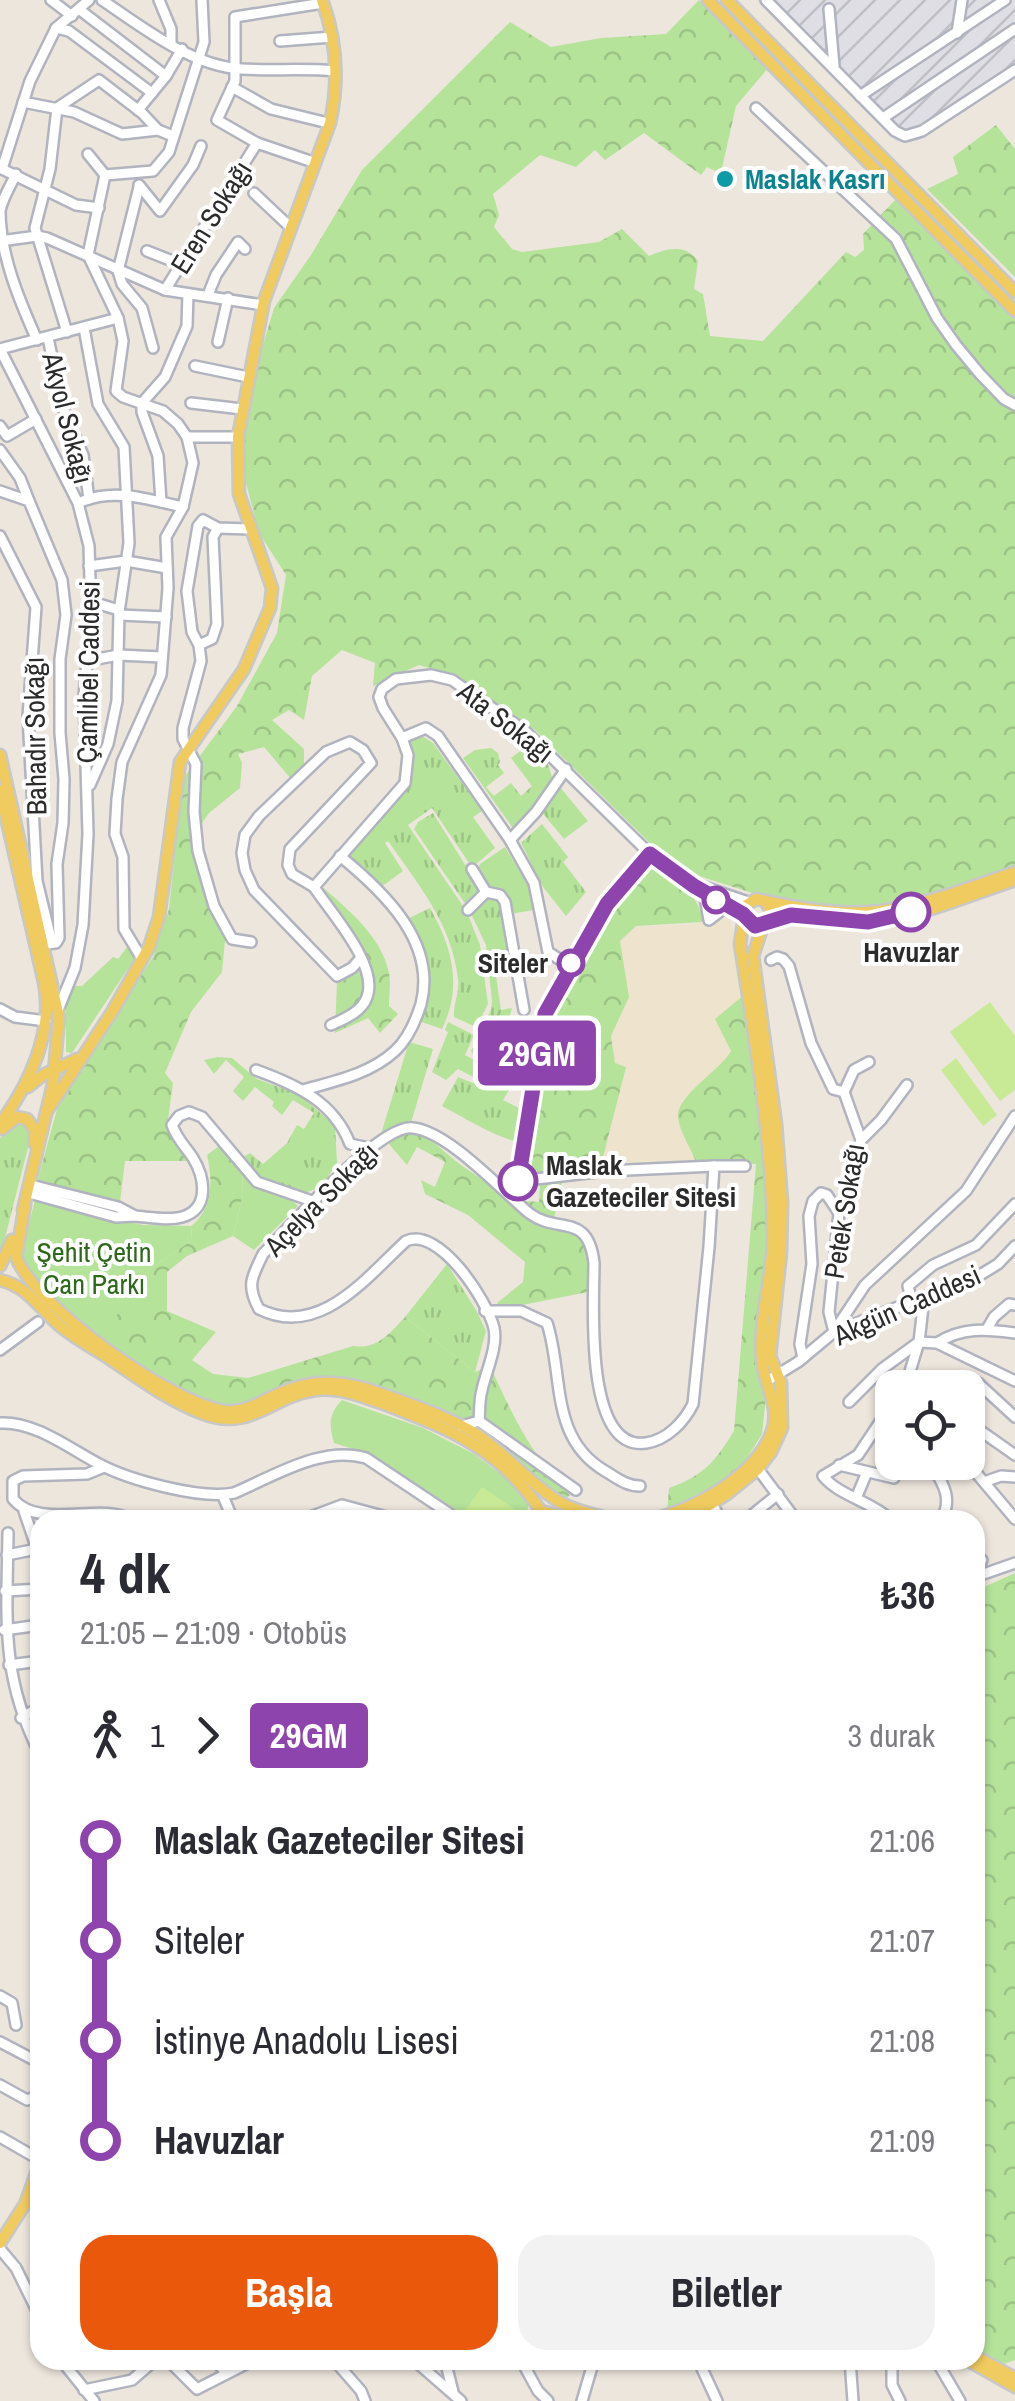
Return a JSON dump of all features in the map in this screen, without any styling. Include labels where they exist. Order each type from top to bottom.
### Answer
[{"type":"main road","points":[[708,0],[1015,310]]},
{"type":"main road","points":[[47,1111],[142,960],[159,918],[178,770],[244,669],[270,608],[272,588],[240,494],[238,436],[263,305],[327,122],[335,71],[323,1]]},
{"type":"main road","points":[[729,2],[1015,292]]},
{"type":"main road","points":[[296,208],[327,122]]},
{"type":"main road","points":[[839,132],[879,164],[888,164]]},
{"type":"main road","points":[[0,755],[48,944],[55,995],[36,1057],[0,1128]]},
{"type":"main road","points":[[0,791],[58,1051],[16,1257],[35,1287],[68,1322],[166,1387],[225,1411],[256,1405],[286,1390],[319,1382],[342,1382],[460,1426],[554,1498],[556,1506],[546,1510]]},
{"type":"main road","points":[[744,916],[751,924],[765,924],[791,915],[868,922],[979,888],[1015,872]]},
{"type":"main road","points":[[683,1510],[742,1472],[770,1434],[774,1419],[775,1403],[762,1361],[774,1235],[768,1154],[740,944],[748,902],[756,899],[768,904],[878,911],[1015,880]]},
{"type":"main road","points":[[702,1510],[758,1469],[782,1428],[778,1375],[770,1356],[782,1252],[782,1202],[776,1124],[753,956],[770,911],[768,904]]},
{"type":"main road","points":[[19,1097],[38,1078],[76,1060],[88,1047]]},
{"type":"main road","points":[[58,1051],[76,1060]]},
{"type":"main road","points":[[0,1128],[17,1117],[31,1122],[36,1130],[36,1160]]},
{"type":"main road","points":[[0,1266],[28,1194]]},
{"type":"main road","points":[[0,1280],[19,1287],[52,1318],[160,1393],[206,1415],[222,1420],[246,1418],[302,1393],[342,1391],[475,1434],[518,1478],[540,1510]]},
{"type":"main road","points":[[541,1510],[540,1496],[587,1510]]},
{"type":"main road","points":[[0,2246],[30,2194]]},
{"type":"main road","points":[[985,2362],[1015,2378]]},
{"type":"main road","points":[[985,2370],[1015,2387]]},
{"type":"street","points":[[51,0],[166,76]]},
{"type":"street","points":[[89,0],[56,28],[23,102],[1,168],[76,204],[99,208]]},
{"type":"street","points":[[102,0],[170,43],[197,57],[233,68],[335,71]]},
{"type":"street","points":[[158,0],[171,29],[170,43]]},
{"type":"street","points":[[105,175],[153,170],[169,152],[204,42],[202,0]]},
{"type":"street","points":[[766,0],[905,136],[1015,70]]},
{"type":"street","points":[[956,34],[962,0]]},
{"type":"street","points":[[860,96],[1006,0]]},
{"type":"street","points":[[310,162],[258,144],[217,120],[232,88],[236,17],[323,1]]},
{"type":"street","points":[[829,10],[834,69]]},
{"type":"street","points":[[56,28],[69,31],[152,92]]},
{"type":"street","points":[[883,118],[1015,28]]},
{"type":"street","points":[[280,41],[332,37]]},
{"type":"street","points":[[138,110],[182,49]]},
{"type":"street","points":[[67,332],[36,236],[38,208],[57,108],[114,65]]},
{"type":"street","points":[[99,80],[158,130],[174,136]]},
{"type":"street","points":[[232,88],[272,109],[327,122]]},
{"type":"street","points":[[23,102],[74,112],[122,134],[158,130]]},
{"type":"street","points":[[756,108],[896,239],[937,318],[956,345],[1004,399],[1015,405]]},
{"type":"street","name":"Eren Sokağı","points":[[165,290],[258,144]]},
{"type":"street","points":[[139,187],[160,211],[193,165],[201,146]]},
{"type":"street","points":[[88,154],[105,175],[88,255],[118,318],[123,341],[116,391],[163,411],[187,437],[193,464],[183,507],[166,537],[161,674],[122,762],[117,800],[115,834],[124,856],[124,929],[142,960]]},
{"type":"street","points":[[136,172],[139,187],[118,271],[122,284],[142,308],[153,348]]},
{"type":"street","points":[[16,174],[0,208],[0,241],[36,236],[165,290],[263,305]]},
{"type":"street","points":[[254,193],[289,226]]},
{"type":"street","name":"Akyol Sokağı","points":[[0,241],[16,291],[42,339],[63,408],[83,455],[83,501]]},
{"type":"street","points":[[208,295],[216,274],[238,242],[245,249]]},
{"type":"street","points":[[146,251],[180,264]]},
{"type":"street","points":[[161,502],[158,456],[142,403],[166,378],[187,326],[188,294]]},
{"type":"street","points":[[218,342],[228,298]]},
{"type":"street","points":[[0,350],[118,318]]},
{"type":"street","points":[[84,328],[98,404],[124,447],[129,543],[119,612],[114,716],[108,744],[88,789]]},
{"type":"street","name":"Çamlıbel Caddesi","points":[[0,350],[83,501],[89,546],[90,607],[84,696],[88,789],[84,925],[71,977],[50,1014]]},
{"type":"street","points":[[195,366],[248,377]]},
{"type":"street","points":[[190,403],[242,409]]},
{"type":"street","points":[[0,426],[7,436],[36,420]]},
{"type":"street","points":[[187,437],[238,436]]},
{"type":"street","points":[[0,450],[20,478],[62,580],[66,615],[60,658],[63,823],[57,864],[59,938],[48,944]]},
{"type":"street","points":[[1,493],[29,501]]},
{"type":"street","points":[[83,501],[100,494],[126,494],[183,507]]},
{"type":"street","points":[[250,529],[218,528],[203,520],[194,540],[187,591],[192,632],[201,661],[182,728],[196,764],[194,812],[198,851],[214,906],[232,940],[251,942]]},
{"type":"street","points":[[199,645],[212,639],[217,624],[214,537],[218,528]]},
{"type":"street","name":"Bahadır Sokağı","points":[[0,536],[36,608],[28,716],[37,881],[48,944]]},
{"type":"street","points":[[89,566],[126,560],[167,568]]},
{"type":"street","points":[[90,607],[102,604],[119,612],[166,617]]},
{"type":"street","points":[[87,662],[118,655],[162,658]]},
{"type":"street","name":"Ata Sokağı","points":[[314,887],[406,783],[408,764],[402,738],[382,708],[382,690],[396,680],[431,676],[452,680],[525,731],[650,854],[689,882]]},
{"type":"street","points":[[402,738],[426,728],[438,736],[510,840],[538,892],[548,952],[570,966]]},
{"type":"street","points":[[331,1025],[356,1013],[367,999],[369,982],[361,958],[314,887],[292,874],[287,857],[371,763],[363,750],[350,742],[326,752],[259,816],[244,835],[242,853],[244,870],[254,890],[338,976],[361,958]]},
{"type":"street","points":[[62,758],[86,755]]},
{"type":"street","points":[[510,840],[536,812],[566,769]]},
{"type":"street","points":[[515,1199],[545,1014],[607,904],[650,854]]},
{"type":"street","points":[[303,1090],[366,1070],[397,1050],[416,1019],[426,985],[421,952],[403,920],[370,881],[340,856]]},
{"type":"street","points":[[472,870],[486,892],[500,895],[508,912],[524,1010]]},
{"type":"street","points":[[689,882],[744,916]]},
{"type":"street","points":[[689,882],[748,902]]},
{"type":"street","points":[[468,910],[486,892]]},
{"type":"street","points":[[704,892],[710,920],[727,906]]},
{"type":"street","name":"Petek Sokağı","points":[[771,960],[783,959],[789,966],[812,1044],[833,1088],[844,1092],[861,1140],[845,1203],[839,1212],[829,1312],[834,1332]]},
{"type":"street","points":[[55,995],[71,977]]},
{"type":"street","points":[[1,1012],[28,1020],[50,1014]]},
{"type":"street","points":[[844,1092],[854,1070],[869,1062]]},
{"type":"street","points":[[256,1070],[303,1090],[333,1113],[350,1144],[351,1166]]},
{"type":"street","points":[[861,1140],[882,1120],[906,1085]]},
{"type":"street","points":[[28,1194],[116,1216],[179,1219],[194,1212],[201,1201],[203,1179],[172,1125],[189,1112],[202,1117],[258,1182],[314,1202]]},
{"type":"street","points":[[834,1332],[866,1285],[966,1191],[1015,1116]]},
{"type":"street","name":"Açelya Sokağı","points":[[475,1434],[494,1329],[457,1264],[432,1242],[414,1237],[406,1241],[344,1298],[324,1310],[287,1319],[259,1309],[250,1293],[263,1254],[369,1148],[395,1130],[411,1127],[429,1133],[470,1161],[537,1218],[574,1226],[583,1232],[592,1248],[598,1388],[616,1428],[626,1438],[644,1443],[660,1439],[678,1426],[694,1404],[714,1166]]},
{"type":"street","points":[[350,1144],[369,1148]]},
{"type":"street","points":[[518,1181],[606,1172],[746,1166]]},
{"type":"street","points":[[801,1360],[812,1264],[808,1228],[813,1200],[827,1195],[839,1212]]},
{"type":"street","points":[[912,1302],[908,1286],[933,1264],[976,1244],[1015,1204]]},
{"type":"street","name":"Akgün Caddesi","points":[[767,1381],[801,1360],[834,1332],[980,1275],[998,1264],[1015,1246]]},
{"type":"street","points":[[910,1370],[919,1342],[924,1298]]},
{"type":"street","points":[[38,1322],[39,1304]]},
{"type":"street","points":[[987,1329],[994,1317],[1009,1304],[1015,1304]]},
{"type":"street","points":[[485,1312],[521,1312],[547,1323],[568,1430],[598,1467],[630,1486],[640,1486]]},
{"type":"street","points":[[0,1350],[38,1322],[52,1318]]},
{"type":"street","points":[[936,1342],[955,1332],[1015,1332]]},
{"type":"street","points":[[849,1402],[882,1368],[919,1342],[936,1342],[1015,1381]]},
{"type":"street","name":"Akgün Caddesi","points":[[778,1375],[801,1360]]},
{"type":"street","points":[[985,1376],[990,1370]]},
{"type":"street","points":[[985,1390],[1015,1417]]},
{"type":"street","points":[[0,1423],[10,1422],[50,1437],[104,1468],[189,1493],[222,1496],[327,1455],[357,1456],[366,1458],[444,1510]]},
{"type":"street","points":[[875,1430],[858,1456],[824,1474],[824,1479],[877,1510]]},
{"type":"street","points":[[475,1434],[576,1490]]},
{"type":"street","points":[[985,1434],[1015,1454]]},
{"type":"street","points":[[839,1465],[875,1474]]},
{"type":"street","points":[[30,1525],[24,1509],[12,1499],[14,1481],[22,1476],[87,1474],[104,1468]]},
{"type":"street","points":[[758,1469],[789,1510]]},
{"type":"street","points":[[857,1496],[867,1472]]},
{"type":"street","points":[[984,1482],[1014,1478]]},
{"type":"street","points":[[940,1480],[947,1493],[947,1510]]},
{"type":"street","points":[[984,1482],[1015,1519]]},
{"type":"street","points":[[758,1510],[778,1494]]},
{"type":"street","points":[[222,1496],[228,1510]]},
{"type":"street","points":[[712,1504],[715,1510]]},
{"type":"street","points":[[329,1510],[342,1505],[361,1510]]},
{"type":"street","points":[[24,1509],[30,1510]]},
{"type":"street","points":[[8,1533],[4,1630],[20,1718],[30,1736]]},
{"type":"street","points":[[7,1555],[30,1551]]},
{"type":"street","points":[[985,1573],[1015,1562]]},
{"type":"street","points":[[5,1591],[30,1589]]},
{"type":"street","points":[[4,1630],[30,1626]]},
{"type":"street","points":[[9,1665],[30,1662]]},
{"type":"street","points":[[20,1718],[30,1712]]},
{"type":"street","points":[[0,1996],[12,2003],[16,2025]]},
{"type":"street","points":[[0,2042],[30,2058]]},
{"type":"street","points":[[0,2085],[30,2099]]},
{"type":"street","points":[[0,2137],[30,2155]]},
{"type":"street","points":[[0,2246],[30,2296]]},
{"type":"street","points":[[69,2370],[94,2401]]},
{"type":"street","points":[[84,2390],[132,2380],[144,2370]]},
{"type":"street","points":[[178,2370],[197,2389]]},
{"type":"street","points":[[193,2401],[197,2389],[231,2370]]},
{"type":"street","points":[[342,2370],[365,2398]]},
{"type":"street","points":[[425,2370],[457,2398]]},
{"type":"street","points":[[448,2370],[457,2398]]},
{"type":"street","points":[[526,2370],[548,2401]]},
{"type":"street","points":[[582,2401],[591,2370]]},
{"type":"street","points":[[702,2370],[716,2401]]},
{"type":"street","points":[[851,2370],[853,2401]]},
{"type":"street","points":[[892,2370],[892,2385],[900,2401]]},
{"type":"street","points":[[942,2370],[960,2401]]},
{"type":"shaded area","points":[[757,0],[1015,0],[1015,79],[918,141],[897,142]]},
{"type":"shaded area","points":[[729,919],[738,945],[744,995],[731,1051],[724,1064],[683,1100],[678,1118],[696,1162],[600,1169],[626,1067],[615,1064],[611,1036],[629,997],[620,941],[636,926]]},
{"type":"green space","points":[[699,0],[769,67],[736,106],[722,168],[715,171],[707,167],[701,175],[644,133],[605,160],[595,150],[576,167],[540,155],[493,194],[499,215],[494,227],[512,249],[522,252],[599,242],[622,229],[649,256],[669,250],[687,252],[698,261],[694,289],[703,294],[710,336],[763,341],[846,252],[855,257],[864,250],[863,234],[896,199],[1015,318],[1015,871],[879,911],[777,901],[699,876],[656,849],[536,731],[458,677],[419,665],[373,686],[375,663],[342,650],[312,676],[304,720],[289,710],[272,720],[304,749],[304,767],[292,780],[264,747],[238,754],[242,763],[240,788],[209,813],[198,829],[200,850],[226,930],[222,972],[191,1012],[165,1073],[173,1083],[167,1127],[190,1161],[125,1161],[120,1202],[37,1182],[59,1102],[153,957],[169,909],[182,780],[237,706],[277,633],[286,575],[259,533],[243,471],[243,437],[257,365],[274,308],[362,170],[510,22],[551,47],[601,38],[666,34]]},
{"type":"green space","points":[[996,125],[1015,149],[1015,277],[927,189],[958,174],[953,157]]},
{"type":"green space","points":[[424,737],[433,743],[482,811],[473,817],[495,848],[476,864],[469,863],[432,808],[408,825],[467,912],[480,945],[488,1004],[476,1027],[454,1017],[458,984],[449,940],[422,889],[388,841],[385,843],[403,871],[381,887],[345,856],[408,782],[409,744],[414,738]]},
{"type":"green space","points":[[531,743],[546,758],[553,780],[515,831],[463,758],[475,750],[491,748],[498,753],[498,765],[504,773],[486,787],[494,796],[511,783],[521,796],[532,786],[511,758]]},
{"type":"green space","points":[[559,786],[588,821],[564,839],[539,809]]},
{"type":"green space","points":[[433,813],[482,892],[470,906],[414,829]]},
{"type":"green space","points":[[542,824],[568,857],[563,862],[586,892],[566,916],[543,887],[521,843]]},
{"type":"green space","points":[[505,847],[530,889],[534,910],[510,914],[508,905],[487,889],[476,872],[480,864]]},
{"type":"green space","points":[[649,859],[690,893],[703,922],[636,926],[620,941],[629,997],[611,1036],[615,1063],[626,1067],[600,1169],[535,1175],[531,1132],[551,1016],[568,973],[592,933]]},
{"type":"green space","points":[[319,884],[361,923],[385,959],[390,977],[389,1006],[398,1014],[380,1033],[368,1018],[335,1033],[337,981],[367,963],[358,939]]},
{"type":"green space","points":[[488,896],[498,897],[503,903],[516,973],[496,976],[501,1010],[512,1008],[500,1051],[486,1061],[476,1059],[471,1051],[492,1001],[486,945],[472,916]]},
{"type":"green space","points":[[430,908],[452,967],[452,997],[442,1029],[419,1021],[426,969],[407,919]]},
{"type":"green space","points":[[128,946],[137,955],[72,1053],[66,1052],[66,1009],[72,986],[82,986],[113,957],[118,959]]},
{"type":"green space","points":[[744,995],[757,1063],[769,1233],[757,1366],[766,1397],[762,1434],[739,1471],[701,1498],[677,1510],[667,1510],[669,1488],[707,1467],[734,1431],[756,1164],[696,1162],[678,1118],[683,1101],[731,1051],[715,1019]]},
{"type":"green space","points":[[990,1002],[1015,1036],[1015,1090],[1000,1101],[950,1032]]},
{"type":"green space","points":[[448,1022],[474,1035],[465,1055],[480,1063],[484,1075],[481,1081],[458,1069],[446,1080],[432,1072],[448,1032]]},
{"type":"green space","points":[[409,1042],[433,1049],[410,1126],[381,1134]]},
{"type":"green space","points":[[505,1054],[525,1065],[503,1100],[525,1111],[520,1143],[442,1106],[458,1077],[483,1087],[499,1057]]},
{"type":"green space","points":[[232,1058],[257,1079],[300,1095],[335,1126],[337,1163],[321,1187],[302,1194],[265,1181],[243,1157],[250,1153],[263,1164],[287,1143],[297,1125],[304,1129],[314,1113],[293,1100],[282,1115],[272,1106],[274,1102],[255,1087],[243,1101],[233,1091],[244,1077],[226,1060],[214,1074],[204,1060]]},
{"type":"green space","points":[[956,1058],[997,1115],[983,1126],[941,1070]]},
{"type":"green space","points":[[21,1121],[28,1126],[29,1144],[0,1257],[0,1138]]},
{"type":"green space","points":[[413,1131],[508,1200],[539,1202],[540,1185],[562,1181],[554,1218],[586,1248],[588,1292],[501,1309],[497,1303],[523,1282],[525,1262],[468,1215],[425,1194],[421,1180],[435,1187],[445,1162],[417,1147],[407,1165],[388,1143],[397,1135]]},
{"type":"green space","points":[[219,1146],[242,1172],[243,1195],[233,1236],[187,1256],[167,1272],[167,1311],[216,1332],[192,1360],[213,1374],[248,1378],[353,1346],[376,1343],[405,1317],[475,1372],[490,1366],[534,1450],[570,1495],[563,1501],[487,1440],[482,1416],[467,1418],[459,1424],[382,1389],[337,1377],[300,1382],[242,1404],[224,1406],[184,1394],[92,1335],[150,1269],[192,1240],[191,1226],[204,1211],[210,1194],[207,1155]]},
{"type":"green space","points":[[242,1172],[298,1206],[254,1250],[233,1236],[243,1195]]},
{"type":"green space","name":"Şehit Çetin Can Parkı","points":[[35,1200],[143,1225],[191,1226],[192,1240],[150,1269],[146,1293],[93,1333],[65,1315],[23,1263],[21,1256]]},
{"type":"green space","points":[[447,1264],[486,1331],[475,1372],[405,1317]]},
{"type":"green space","points":[[342,1400],[423,1428],[474,1454],[525,1493],[528,1510],[457,1510],[372,1455],[334,1443],[334,1410]]},
{"type":"green space","points":[[482,1487],[516,1510],[466,1510]]},
{"type":"green space","points":[[1015,1573],[1015,2360],[1001,2365],[985,2355],[985,1586]]},
{"type":"bus line","name":"29GM","points":[[518,1181],[545,1014],[607,904],[650,854],[694,886],[743,914],[755,926],[791,915],[868,922],[911,912]]},
{"type":"place","name":"Maslak Kasrı","points":[[725,179]]},
{"type":"place","name":"Havuzlar","points":[[911,912]]},
{"type":"place","name":"Siteler","points":[[571,963]]},
{"type":"place","name":"Maslak Gazeteciler Sitesi","points":[[518,1181]]}]
